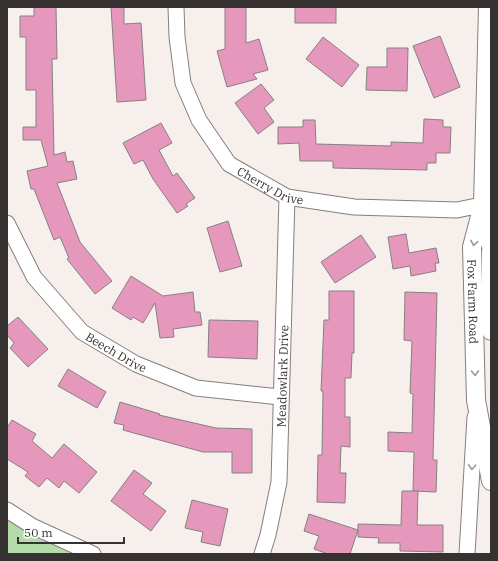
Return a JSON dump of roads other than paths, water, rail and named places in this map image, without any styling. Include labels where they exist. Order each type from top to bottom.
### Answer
[{"type":"street","name":"Cherry Drive","points":[[176,7],[177,37],[183,83],[199,120],[229,164],[287,197],[354,207],[457,210],[487,204]]},
{"type":"street","name":"Fox Farm Road","points":[[488,7],[487,204],[491,246]]},
{"type":"street","name":"Meadowlark Drive","points":[[262,554],[268,535],[279,482],[280,396],[287,197]]},
{"type":"street","name":"Fox Farm Road","points":[[467,554],[476,400],[472,247],[487,204]]},
{"type":"street","name":"Beech Drive","points":[[7,223],[34,277],[82,332],[136,364],[196,388],[280,396]]},
{"type":"street","name":"Fox Farm Road","points":[[491,252],[491,331]]},
{"type":"street","name":"Fox Farm Road","points":[[476,400],[491,481]]},
{"type":"street","points":[[7,510],[32,526],[93,554]]}]
